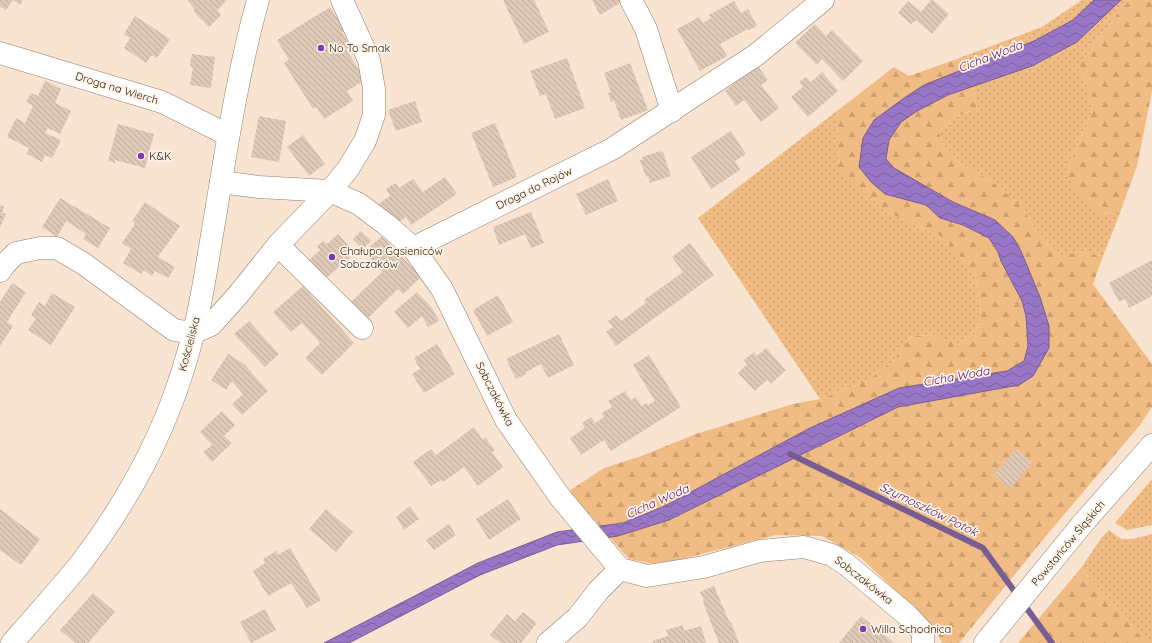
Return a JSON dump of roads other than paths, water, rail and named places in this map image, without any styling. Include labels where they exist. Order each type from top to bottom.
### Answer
[{"type":"street","name":"Kościeliska","points":[[12,643],[82,562],[103,532],[128,492],[153,445],[168,412],[180,379],[193,333],[208,262],[240,70],[258,0]]},
{"type":"street","points":[[0,271],[16,253],[40,248],[57,248],[84,264],[174,330],[193,333],[211,325],[278,246],[330,191],[348,169],[365,141],[374,115],[374,89],[369,60],[342,0]]},
{"type":"street","points":[[631,0],[646,29],[672,110]]},
{"type":"street","name":"Droga do Rojów","points":[[413,248],[612,149],[756,55],[823,0]]},
{"type":"street","name":"Droga na Wierch","points":[[0,53],[162,102],[228,135]]},
{"type":"street","points":[[221,182],[259,187],[330,191],[359,204],[387,225],[413,248]]},
{"type":"street","points":[[278,246],[362,328]]},
{"type":"street","name":"Sobczakówka","points":[[413,248],[442,289],[506,420],[560,497],[615,562],[647,576],[704,567],[760,551],[804,548],[810,549],[832,555],[848,565],[889,599],[923,632],[923,643]]},
{"type":"street","name":"Powstańców Śląskich","points":[[985,643],[1084,522],[1152,445]]},
{"type":"street","points":[[548,643],[577,618],[599,590],[615,562]]},
{"type":"water","points":[[1094,0],[1121,0],[1077,42],[1032,66],[948,95],[917,111],[901,122],[889,140],[886,159],[894,168],[953,202],[995,220],[1013,237],[1021,251],[1040,297],[1049,326],[1049,348],[1033,376],[1019,385],[898,407],[669,520],[618,536],[557,545],[480,575],[349,643],[324,643],[478,563],[557,532],[623,523],[665,506],[808,429],[899,388],[1007,371],[1024,361],[1028,346],[1026,316],[1022,301],[1001,261],[998,252],[989,238],[963,225],[940,218],[926,205],[885,194],[871,182],[859,167],[863,138],[874,120],[924,85],[1034,41],[1073,20]]},
{"type":"waterway","name":"Szymoszków Potok","points":[[790,454],[983,548],[1052,643]]},
{"type":"place","name":"No To Smak","points":[[321,48]]},
{"type":"place","name":"K&K","points":[[141,156]]},
{"type":"place","name":"Chałupa Gąsieniców Sobczaków","points":[[332,257]]},
{"type":"place","name":"Willa Schodnica","points":[[863,629]]},
{"type":"water label","name":"Cicha Woda","points":[[990,56]]},
{"type":"water label","name":"Cicha Woda","points":[[956,376]]},
{"type":"water label","name":"Cicha Woda","points":[[657,501]]}]
